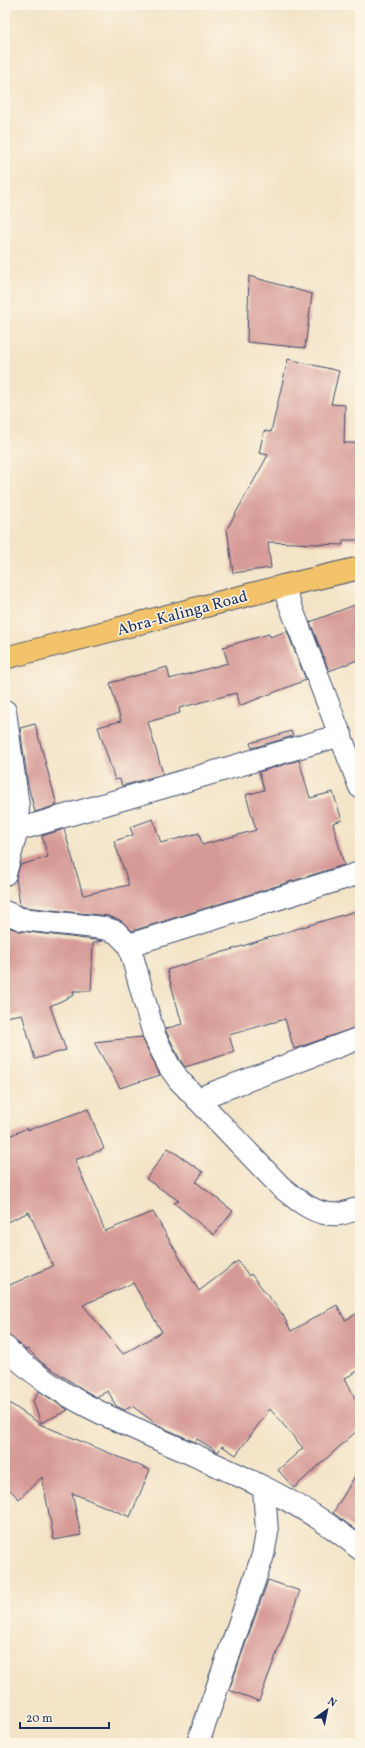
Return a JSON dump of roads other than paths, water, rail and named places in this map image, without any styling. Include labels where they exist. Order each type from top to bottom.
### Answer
[{"type":"main road","name":"Abra-Kalinga Road","points":[[5,658],[284,586],[360,568]]},
{"type":"street","points":[[284,586],[360,787]]},
{"type":"street","points":[[5,711],[18,806],[17,830],[5,874]]},
{"type":"street","points":[[17,830],[341,735]]},
{"type":"street","points":[[129,945],[360,873]]},
{"type":"street","points":[[5,912],[21,919],[104,928],[116,932],[129,945],[154,1035],[159,1047],[169,1066],[197,1099],[281,1187],[293,1197],[320,1212],[338,1214],[360,1208]]},
{"type":"street","points":[[197,1099],[360,1038]]},
{"type":"street","points":[[5,1347],[15,1357],[55,1388],[93,1410],[264,1488],[309,1512],[346,1537],[360,1549]]},
{"type":"street","points":[[198,1743],[263,1555],[267,1533],[264,1488]]}]
